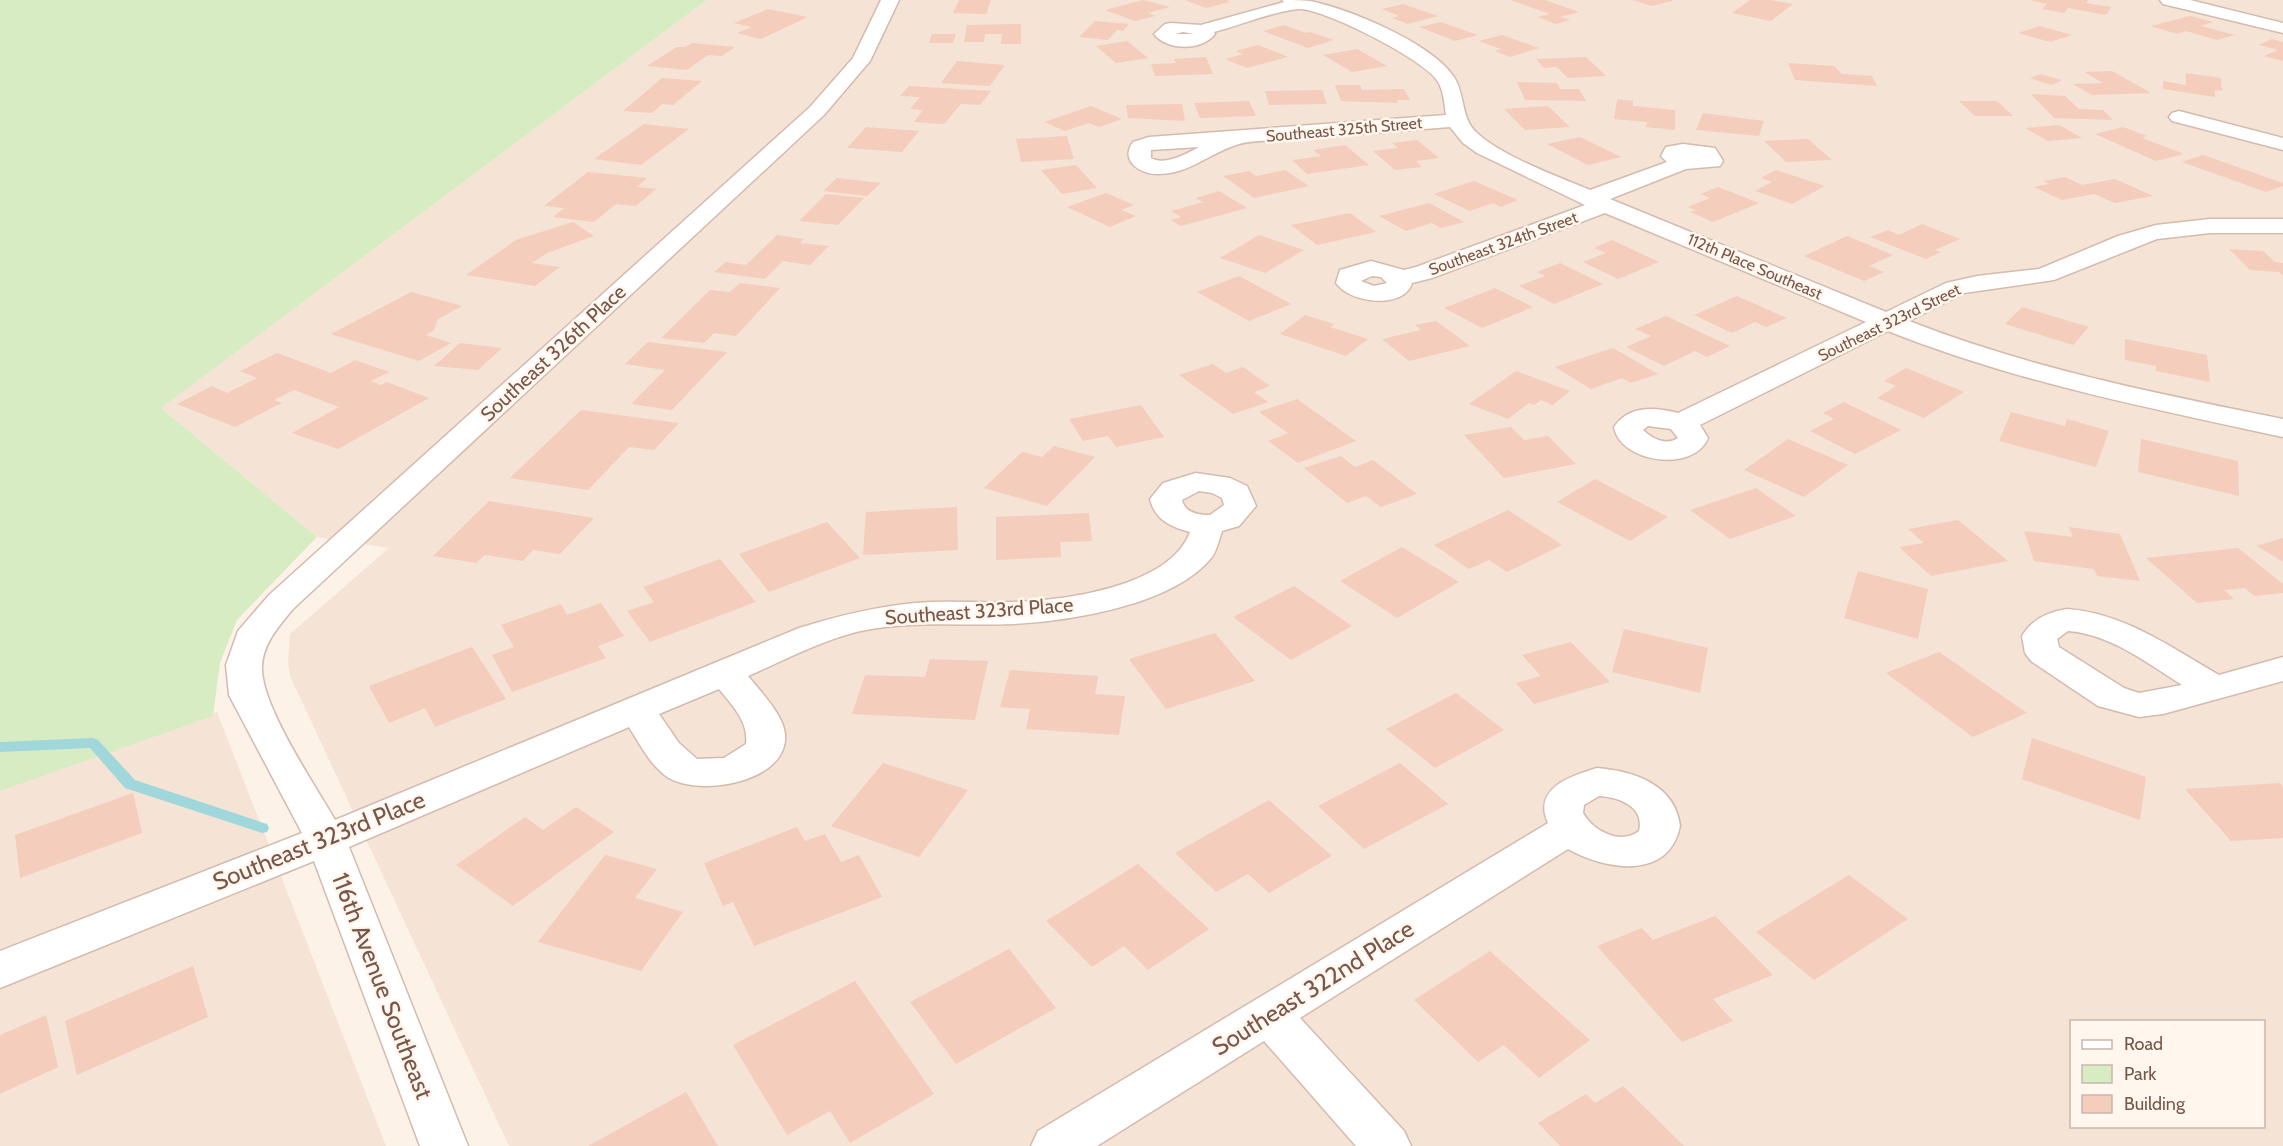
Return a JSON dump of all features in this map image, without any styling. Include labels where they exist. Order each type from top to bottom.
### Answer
[{"type":"street","name":"Southeast 326th Place","points":[[244,665],[255,631],[281,602],[817,111],[843,84],[871,45],[890,0]]},
{"type":"street","points":[[2171,0],[2283,28]]},
{"type":"street","points":[[1201,30],[1297,2],[1385,36],[1428,61],[1449,83],[1458,120]]},
{"type":"street","points":[[2179,117],[2283,144]]},
{"type":"street","name":"Southeast 325th Street","points":[[1231,139],[1458,120]]},
{"type":"street","name":"112th Place Southeast","points":[[1458,120],[1466,133],[1495,154],[1599,201],[1947,345],[2082,385],[2283,428]]},
{"type":"street","name":"Southeast 324th Street","points":[[1400,278],[1423,273],[1599,201],[1683,163]]},
{"type":"street","name":"Southeast 323rd Street","points":[[1681,423],[1954,288],[1983,281],[2044,275],[2120,243],[2158,232],[2224,226],[2283,226]]},
{"type":"street","name":"Southeast 323rd Place","points":[[0,970],[326,840],[811,636],[866,619],[918,613],[1013,613],[1072,606],[1126,594],[1169,576],[1199,552],[1209,524]]},
{"type":"street","name":"116th Avenue Southeast","points":[[244,665],[247,695],[326,840],[444,1146]]},
{"type":"street","points":[[2214,688],[2283,669]]},
{"type":"street","points":[[636,709],[674,761],[684,770],[700,774],[720,774],[738,768],[754,759],[763,747],[766,734],[762,723],[725,672]]},
{"type":"street","name":"Southeast 322nd Place","points":[[1055,1146],[1570,829]]},
{"type":"street","points":[[1269,1015],[1387,1146]]},
{"type":"shaded area","points":[[707,0],[2283,0],[2283,1146],[509,1146],[290,676],[288,662],[290,634],[389,548],[317,537],[161,408]]},
{"type":"shaded area","points":[[217,712],[386,1146],[0,1146],[0,788]]},
{"type":"green space","points":[[0,0],[707,0],[161,408],[317,537],[237,620],[220,663],[213,716],[0,791]]},
{"type":"building","points":[[959,0],[991,0],[986,14],[953,13]]},
{"type":"building","points":[[1143,0],[1170,7],[1148,13],[1155,16],[1135,21],[1105,10]]},
{"type":"building","points":[[1185,0],[1226,0],[1230,2],[1206,8]]},
{"type":"building","points":[[1510,0],[1545,0],[1579,12],[1560,17],[1570,20],[1556,24],[1537,17],[1550,14]]},
{"type":"building","points":[[1633,0],[1672,0],[1672,1],[1651,6]]},
{"type":"building","points":[[1750,0],[1771,0],[1793,4],[1771,21],[1732,13]]},
{"type":"building","points":[[2030,0],[2088,0],[2086,3],[2111,7],[2106,15],[2068,8],[2064,13],[2042,9],[2047,4]]},
{"type":"building","points":[[1403,4],[1438,16],[1408,24],[1392,18],[1399,16],[1382,9]]},
{"type":"building","points":[[768,9],[808,17],[761,39],[737,33],[752,27],[734,23]]},
{"type":"building","points":[[2190,16],[2213,22],[2201,26],[2235,35],[2217,40],[2186,31],[2177,34],[2151,26]]},
{"type":"building","points":[[1095,21],[1129,24],[1123,31],[1117,30],[1108,40],[1079,37]]},
{"type":"building","points":[[1441,22],[1478,35],[1455,41],[1419,27]]},
{"type":"building","points":[[1021,24],[1021,44],[1001,44],[1002,34],[985,34],[984,42],[964,42],[967,25]]},
{"type":"building","points":[[1284,25],[1334,40],[1308,48],[1263,31]]},
{"type":"building","points":[[2039,26],[2072,35],[2050,42],[2018,33]]},
{"type":"building","points":[[932,34],[956,34],[953,43],[929,43]]},
{"type":"building","points":[[1502,35],[1539,48],[1510,57],[1495,51],[1501,49],[1479,41]]},
{"type":"building","points":[[2272,39],[2283,42],[2283,61],[2264,56],[2278,50],[2259,45]]},
{"type":"building","points":[[1127,41],[1148,58],[1116,63],[1096,46]]},
{"type":"building","points":[[692,43],[735,47],[722,56],[708,55],[687,70],[647,66],[677,47],[685,47]]},
{"type":"building","points":[[1258,45],[1288,57],[1247,68],[1225,59],[1243,54],[1236,51]]},
{"type":"building","points":[[1357,49],[1387,66],[1352,72],[1323,55]]},
{"type":"building","points":[[1206,57],[1213,74],[1155,76],[1151,64],[1176,63],[1174,59]]},
{"type":"building","points":[[1586,57],[1606,76],[1568,78],[1557,67],[1544,68],[1536,59]]},
{"type":"building","points":[[957,61],[1005,65],[990,86],[941,83]]},
{"type":"building","points":[[1788,63],[1834,66],[1842,74],[1872,76],[1877,86],[1795,80]]},
{"type":"building","points":[[2112,71],[2151,93],[2092,95],[2073,84],[2103,83],[2084,72]]},
{"type":"building","points":[[2186,73],[2221,78],[2222,91],[2215,90],[2215,97],[2163,89],[2163,81],[2186,85]]},
{"type":"building","points":[[2040,74],[2062,80],[2052,85],[2030,78]]},
{"type":"building","points":[[662,78],[702,81],[673,105],[662,104],[652,113],[623,111]]},
{"type":"building","points":[[1517,82],[1557,83],[1560,89],[1579,89],[1586,101],[1525,100]]},
{"type":"building","points":[[1335,85],[1360,85],[1362,90],[1404,89],[1410,100],[1397,100],[1398,103],[1341,101]]},
{"type":"building","points":[[909,86],[991,91],[980,105],[961,104],[944,124],[914,122],[923,110],[910,109],[920,97],[900,96]]},
{"type":"building","points":[[1322,90],[1327,104],[1269,105],[1265,91]]},
{"type":"building","points":[[2031,94],[2065,96],[2079,109],[2103,110],[2113,120],[2054,118]]},
{"type":"building","points":[[1617,99],[1633,101],[1633,106],[1675,110],[1675,130],[1646,127],[1647,122],[1614,119]]},
{"type":"building","points":[[1249,101],[1256,116],[1200,118],[1194,103]]},
{"type":"building","points":[[1959,101],[1997,101],[2013,116],[1975,116]]},
{"type":"building","points":[[1182,104],[1185,121],[1128,118],[1126,105]]},
{"type":"building","points":[[1091,106],[1122,119],[1099,127],[1089,123],[1065,131],[1044,122]]},
{"type":"building","points":[[1548,106],[1570,127],[1525,130],[1504,109]]},
{"type":"building","points":[[1703,113],[1764,121],[1759,136],[1696,130]]},
{"type":"building","points":[[644,124],[689,129],[641,165],[594,159]]},
{"type":"building","points":[[2059,125],[2082,138],[2048,141],[2025,128]]},
{"type":"building","points":[[866,127],[919,131],[902,152],[847,148]]},
{"type":"building","points":[[2123,127],[2147,136],[2142,138],[2184,154],[2156,161],[2095,134]]},
{"type":"building","points":[[1067,136],[1074,159],[1021,162],[1016,139]]},
{"type":"building","points":[[1580,137],[1621,157],[1588,165],[1547,144]]},
{"type":"building","points":[[1808,139],[1832,160],[1786,162],[1764,141]]},
{"type":"building","points":[[1417,140],[1439,158],[1416,161],[1422,167],[1395,170],[1373,151],[1398,148],[1392,143]]},
{"type":"building","points":[[1345,145],[1369,165],[1307,174],[1292,160],[1321,156],[1313,150]]},
{"type":"building","points":[[2203,155],[2283,183],[2283,186],[2266,192],[2182,162]]},
{"type":"building","points":[[1076,165],[1097,188],[1062,194],[1041,170]]},
{"type":"building","points":[[1285,170],[1309,186],[1254,198],[1223,176],[1249,171],[1256,176]]},
{"type":"building","points":[[1776,170],[1825,186],[1792,204],[1755,191],[1772,182],[1761,178]]},
{"type":"building","points":[[588,172],[647,178],[637,187],[656,189],[636,206],[616,204],[594,222],[553,217],[564,208],[544,206]]},
{"type":"building","points":[[2065,177],[2082,185],[2115,179],[2153,196],[2115,203],[2094,194],[2062,200],[2034,187],[2049,184],[2044,181]]},
{"type":"building","points":[[837,178],[881,183],[867,196],[823,191]]},
{"type":"building","points":[[1474,181],[1518,200],[1501,207],[1493,203],[1470,211],[1434,194]]},
{"type":"building","points":[[1718,187],[1759,203],[1713,222],[1690,212],[1696,210],[1688,207],[1710,198],[1700,194]]},
{"type":"building","points":[[1219,191],[1247,208],[1181,226],[1171,220],[1181,217],[1171,211],[1203,202],[1196,198]]},
{"type":"building","points":[[1106,193],[1134,205],[1121,210],[1136,216],[1110,227],[1067,207]]},
{"type":"building","points":[[826,194],[864,198],[838,225],[799,221]]},
{"type":"building","points":[[1429,203],[1464,222],[1441,228],[1432,223],[1406,231],[1379,216]]},
{"type":"building","points":[[1350,213],[1376,232],[1317,245],[1291,225]]},
{"type":"building","points":[[573,222],[594,236],[547,253],[532,263],[560,267],[535,286],[466,275],[516,240]]},
{"type":"building","points":[[1922,224],[1960,239],[1935,250],[1941,252],[1926,259],[1870,237],[1888,230],[1899,235]]},
{"type":"building","points":[[777,235],[804,239],[800,243],[829,246],[810,265],[783,261],[765,279],[714,272],[726,262],[746,265]]},
{"type":"building","points":[[1259,235],[1304,250],[1265,273],[1220,258]]},
{"type":"building","points":[[1847,236],[1893,255],[1869,266],[1884,272],[1864,281],[1804,256]]},
{"type":"building","points":[[1612,240],[1659,262],[1618,279],[1583,262],[1606,253],[1594,248]]},
{"type":"building","points":[[2229,249],[2263,251],[2275,262],[2283,263],[2283,276],[2279,272],[2250,270]]},
{"type":"building","points":[[1560,263],[1603,284],[1554,304],[1519,286],[1545,276],[1537,272]]},
{"type":"building","points":[[1239,276],[1291,304],[1249,321],[1197,292]]},
{"type":"building","points":[[740,283],[780,288],[736,336],[714,333],[704,343],[661,338],[710,290],[730,292]]},
{"type":"building","points":[[1495,288],[1533,307],[1482,328],[1444,308]]},
{"type":"building","points":[[411,292],[462,306],[438,319],[434,330],[426,335],[451,343],[419,361],[331,334]]},
{"type":"building","points":[[1737,296],[1787,318],[1766,327],[1755,322],[1732,333],[1694,315]]},
{"type":"building","points":[[2022,307],[2089,327],[2073,345],[2005,324]]},
{"type":"building","points":[[1305,315],[1334,324],[1330,327],[1368,339],[1346,356],[1280,334]]},
{"type":"building","points":[[1666,316],[1730,346],[1707,357],[1695,351],[1664,366],[1626,347],[1651,336],[1635,329]]},
{"type":"building","points":[[1436,321],[1470,346],[1409,361],[1382,339],[1421,330],[1415,325]]},
{"type":"building","points":[[2125,339],[2207,355],[2210,382],[2156,371],[2156,366],[2125,360]]},
{"type":"building","points":[[648,342],[727,352],[672,410],[631,404],[665,370],[625,364]]},
{"type":"building","points":[[460,343],[502,348],[478,370],[434,366]]},
{"type":"building","points":[[1613,348],[1658,374],[1631,383],[1622,378],[1591,389],[1555,367]]},
{"type":"building","points":[[277,353],[331,373],[355,360],[389,372],[371,381],[381,385],[387,382],[429,398],[338,449],[292,433],[339,407],[294,390],[274,400],[282,403],[235,427],[177,404],[212,386],[227,393],[257,378],[240,371]]},
{"type":"building","points":[[1213,364],[1226,373],[1243,367],[1270,386],[1254,392],[1268,402],[1233,414],[1179,375]]},
{"type":"building","points":[[1906,368],[1964,392],[1924,418],[1877,398],[1896,386],[1884,381]]},
{"type":"building","points":[[1516,371],[1570,391],[1553,405],[1541,400],[1534,405],[1529,403],[1508,419],[1469,404]]},
{"type":"building","points":[[1297,399],[1356,441],[1298,463],[1268,441],[1288,433],[1259,412]]},
{"type":"building","points":[[1844,402],[1901,430],[1855,454],[1810,431],[1834,419],[1823,413]]},
{"type":"building","points":[[1141,405],[1164,437],[1116,447],[1108,436],[1083,441],[1069,419]]},
{"type":"building","points":[[581,410],[679,423],[654,450],[629,447],[588,490],[510,478]]},
{"type":"building","points":[[2011,412],[2065,426],[2067,419],[2109,431],[2096,467],[1999,441]]},
{"type":"building","points":[[1511,427],[1524,440],[1548,436],[1576,464],[1504,478],[1464,435]]},
{"type":"building","points":[[1788,439],[1848,465],[1804,497],[1744,470]]},
{"type":"building","points":[[2141,439],[2238,461],[2239,496],[2138,472]]},
{"type":"building","points":[[1054,446],[1095,457],[1047,506],[984,488],[1022,452],[1042,457]]},
{"type":"building","points":[[1341,456],[1355,467],[1373,460],[1417,494],[1381,507],[1366,496],[1347,503],[1304,468]]},
{"type":"building","points":[[1595,479],[1668,517],[1630,541],[1557,502]]},
{"type":"building","points":[[1756,488],[1796,516],[1730,539],[1690,510]]},
{"type":"building","points":[[489,501],[594,518],[560,554],[533,550],[523,561],[485,555],[476,563],[433,556]]},
{"type":"building","points":[[957,507],[958,550],[863,555],[866,512]]},
{"type":"building","points":[[1508,510],[1562,545],[1507,572],[1489,560],[1469,569],[1434,545]]},
{"type":"building","points":[[1089,513],[1092,541],[1060,542],[1061,557],[996,560],[996,517]]},
{"type":"building","points":[[1958,520],[2008,561],[1931,576],[1899,547],[1924,543],[1908,529]]},
{"type":"building","points":[[827,522],[860,558],[769,592],[739,554]]},
{"type":"building","points":[[2069,527],[2120,534],[2140,581],[2097,576],[2094,569],[2034,561],[2024,531],[2073,537]]},
{"type":"building","points":[[2283,538],[2283,562],[2257,546]]},
{"type":"building","points":[[1402,547],[1459,582],[1397,618],[1340,581]]},
{"type":"building","points":[[2238,548],[2283,584],[2283,593],[2254,596],[2245,588],[2224,590],[2234,599],[2197,603],[2146,558]]},
{"type":"building","points":[[720,559],[756,602],[650,642],[627,611],[654,602],[643,587]]},
{"type":"building","points":[[1858,571],[1928,589],[1918,639],[1844,618]]},
{"type":"building","points":[[1294,586],[1352,626],[1291,660],[1233,617]]},
{"type":"building","points":[[601,603],[624,636],[598,646],[606,658],[512,692],[492,655],[514,647],[501,625],[561,604],[567,615]]},
{"type":"building","points":[[1624,629],[1708,648],[1700,693],[1612,672]]},
{"type":"building","points":[[1215,633],[1255,681],[1166,709],[1129,659]]},
{"type":"building","points":[[1571,642],[1610,682],[1534,704],[1516,683],[1541,676],[1522,655]]},
{"type":"building","points":[[472,647],[506,699],[435,727],[425,708],[389,723],[369,686]]},
{"type":"building","points":[[1939,652],[2027,713],[1973,737],[1886,673]]},
{"type":"building","points":[[930,659],[988,661],[975,720],[852,714],[865,675],[925,677]]},
{"type":"building","points":[[1010,670],[1098,676],[1095,694],[1125,696],[1119,735],[1026,729],[1030,709],[1000,707]]},
{"type":"building","points":[[1456,693],[1504,730],[1435,768],[1386,729]]},
{"type":"building","points":[[2032,738],[2146,777],[2140,820],[2022,779]]},
{"type":"building","points":[[883,763],[968,790],[919,857],[831,826]]},
{"type":"building","points":[[1400,763],[1448,804],[1364,849],[1318,806]]},
{"type":"building","points":[[2280,783],[2283,787],[2283,838],[2231,841],[2185,789]]},
{"type":"building","points":[[133,793],[142,833],[20,878],[15,835]]},
{"type":"building","points":[[1269,800],[1332,856],[1269,893],[1248,874],[1216,892],[1175,853]]},
{"type":"building","points":[[576,807],[614,832],[513,906],[456,865],[525,817],[543,830]]},
{"type":"building","points":[[797,827],[805,841],[825,834],[841,862],[859,855],[882,897],[754,946],[733,902],[723,906],[704,863]]},
{"type":"building","points":[[605,855],[657,869],[635,898],[683,912],[641,971],[538,942]]},
{"type":"building","points":[[1138,864],[1209,929],[1148,970],[1124,946],[1092,967],[1046,921]]},
{"type":"building","points":[[1849,875],[1908,919],[1814,980],[1756,932]]},
{"type":"building","points":[[1715,916],[1773,975],[1713,999],[1733,1021],[1682,1042],[1597,946],[1642,928],[1653,940]]},
{"type":"building","points":[[1009,949],[1056,1008],[956,1064],[910,1002]]},
{"type":"building","points":[[1490,951],[1590,1040],[1539,1078],[1504,1045],[1478,1062],[1414,1000]]},
{"type":"building","points":[[193,966],[208,1017],[77,1075],[65,1021]]},
{"type":"building","points":[[855,981],[934,1094],[850,1143],[830,1111],[787,1135],[733,1045]]},
{"type":"building","points":[[46,1015],[58,1067],[0,1094],[0,1035]]},
{"type":"building","points":[[1623,1086],[1684,1146],[1560,1146],[1538,1123],[1586,1094],[1595,1103]]},
{"type":"building","points":[[686,1092],[718,1146],[588,1146]]},
{"type":"waterway","points":[[0,747],[93,743],[130,784],[262,828]]}]
